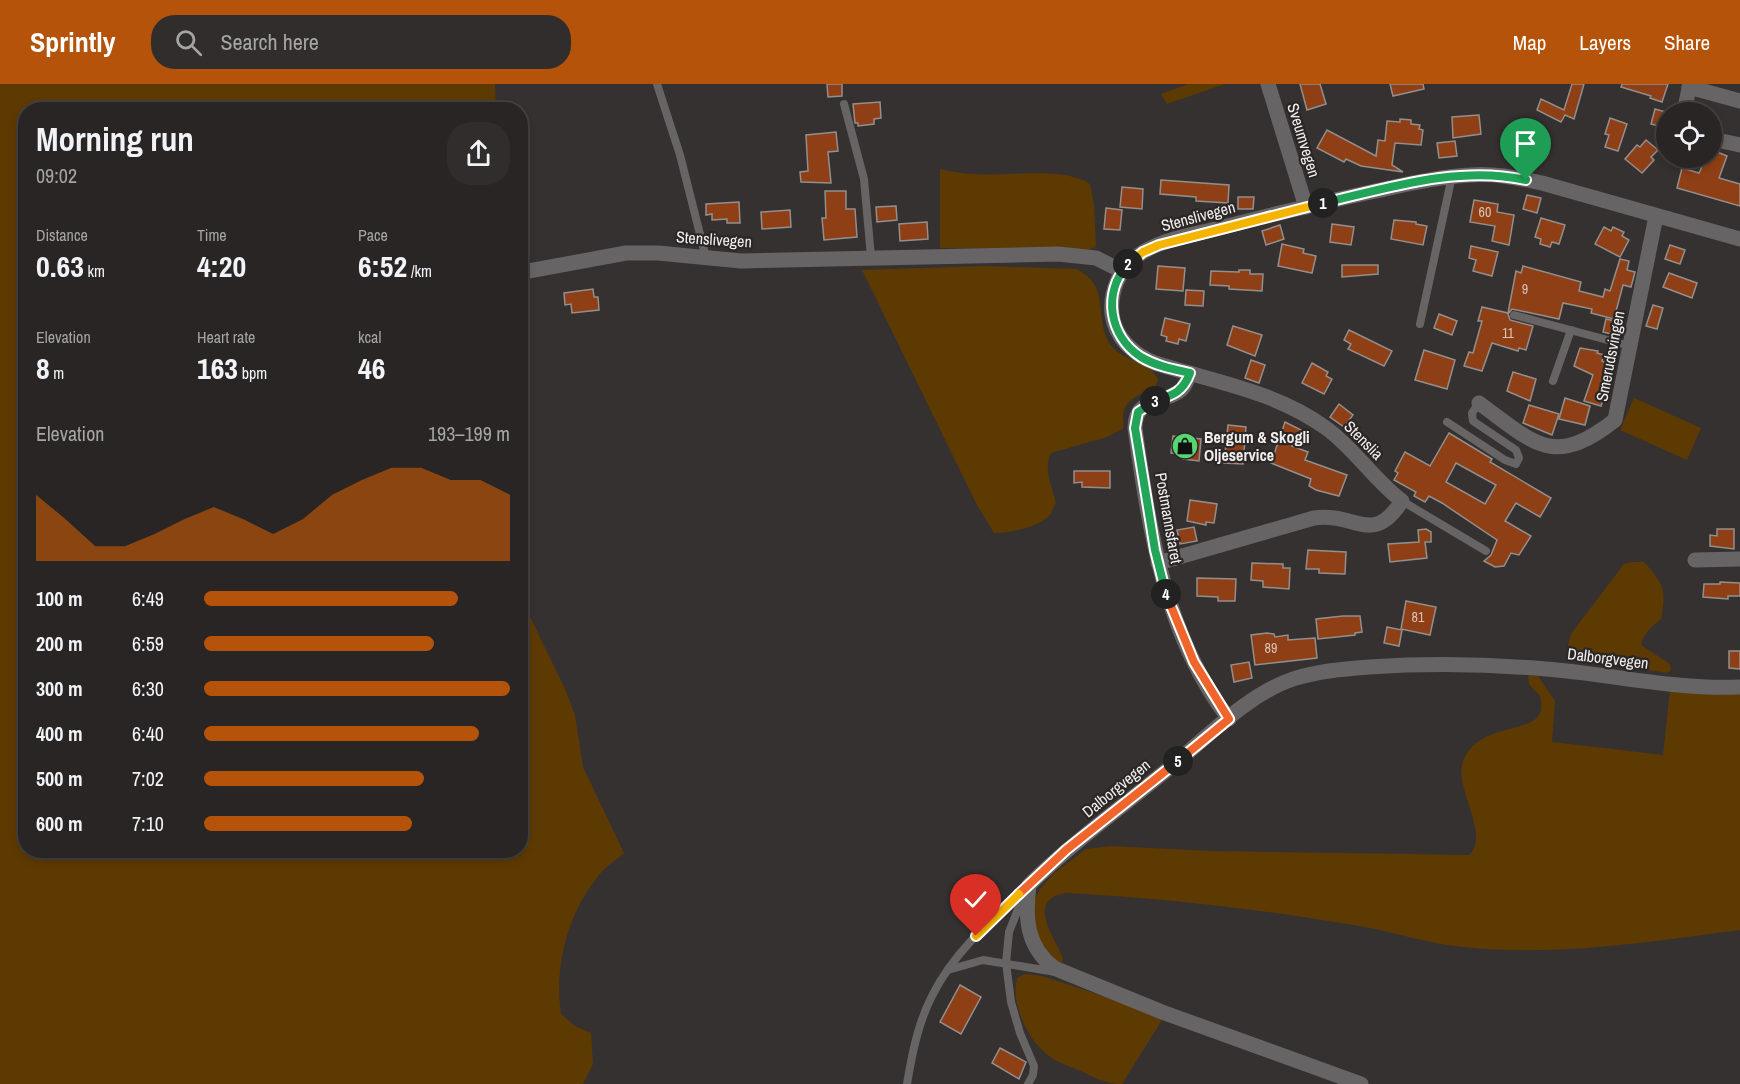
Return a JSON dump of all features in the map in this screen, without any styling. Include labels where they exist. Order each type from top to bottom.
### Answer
[{"type":"street","name":"Sveumvegen","points":[[1268,84],[1306,207]]},
{"type":"street","points":[[1686,102],[1689,86],[1740,101]]},
{"type":"street","points":[[1722,141],[1740,145]]},
{"type":"street","name":"Stenslivegen","points":[[528,271],[626,254],[757,261],[1058,254],[1096,258],[1122,271],[1136,256],[1159,245],[1306,207],[1452,176],[1483,174],[1510,176],[1740,239]]},
{"type":"street","name":"Smerudsvingen","points":[[1479,404],[1527,437],[1546,446],[1562,447],[1586,442],[1615,420],[1656,216]]},
{"type":"street","name":"Stenslia","points":[[1122,271],[1113,293],[1113,321],[1123,340],[1134,351],[1148,360],[1254,391],[1305,414],[1348,447],[1377,480],[1402,501]]},
{"type":"street","name":"Postmannsfaret","points":[[1190,373],[1185,386],[1179,391],[1146,405],[1136,417],[1136,436],[1158,563],[1165,589],[1186,646],[1229,719]]},
{"type":"street","points":[[1158,563],[1314,518],[1337,517],[1365,525],[1377,525],[1388,519],[1402,501]]},
{"type":"street","points":[[1695,560],[1740,559]]},
{"type":"street","name":"Dalborgvegen","points":[[1029,885],[1066,850],[1229,719],[1263,694],[1293,680],[1322,672],[1433,664],[1544,669],[1697,687],[1740,687]]},
{"type":"street","points":[[1029,885],[1027,915],[1030,938],[1041,956],[1054,968],[1162,1012],[1361,1084]]},
{"type":"lane","points":[[657,84],[680,155],[706,258]]},
{"type":"lane","points":[[844,104],[864,179],[871,257]]},
{"type":"lane","points":[[1420,324],[1452,176]]},
{"type":"lane","points":[[1515,315],[1630,346]]},
{"type":"lane","points":[[1552,381],[1571,330]]},
{"type":"lane","points":[[1448,422],[1505,460],[1516,464],[1519,458],[1516,450],[1473,421],[1472,413],[1479,404]]},
{"type":"lane","points":[[1402,501],[1486,551]]},
{"type":"lane","points":[[1028,1084],[1033,1075],[1034,1066],[1020,1033],[1011,1002],[1006,963],[1012,920],[1029,885]]},
{"type":"lane","points":[[907,1084],[921,1022],[932,996],[948,970],[976,936],[1029,885]]},
{"type":"lane","points":[[948,970],[983,960],[1064,973]]},
{"type":"shaded area","points":[[0,84],[495,84],[496,102],[18,102],[18,858],[528,858],[528,612],[575,715],[583,767],[624,853],[602,872],[588,890],[572,923],[562,959],[559,996],[561,1014],[575,1026],[591,1033],[593,1064],[583,1084],[0,1084]]},
{"type":"shaded area","points":[[1188,84],[1225,84],[1167,104],[1161,94]]},
{"type":"shaded area","points":[[940,169],[986,175],[1034,173],[1065,175],[1090,184],[1094,205],[1096,247],[1087,250],[940,248]]},
{"type":"shaded area","points":[[984,266],[1076,269],[1087,276],[1094,283],[1098,292],[1104,331],[1108,341],[1119,353],[1148,368],[1158,379],[1155,388],[1129,402],[1124,412],[1124,428],[1107,437],[1051,453],[1048,471],[1056,503],[1049,516],[1030,527],[1000,533],[994,533],[977,505],[862,270]]},
{"type":"shaded area","points":[[1634,398],[1701,428],[1687,460],[1620,430]]},
{"type":"shaded area","points":[[1644,562],[1656,576],[1662,588],[1664,601],[1661,619],[1651,627],[1641,645],[1670,664],[1671,670],[1667,673],[1586,660],[1572,655],[1568,645],[1571,634],[1624,564]]},
{"type":"shaded area","points":[[1528,675],[1538,676],[1555,701],[1552,742],[1663,755],[1670,690],[1740,692],[1740,930],[1602,947],[1498,950],[1451,946],[1365,927],[1291,915],[1178,901],[1066,893],[1053,897],[1047,904],[1045,912],[1046,922],[1063,959],[1061,966],[1038,941],[1033,926],[1034,901],[1040,889],[1053,874],[1086,849],[1111,846],[1210,851],[1469,855],[1475,846],[1476,835],[1461,770],[1464,759],[1472,747],[1482,739],[1529,723],[1537,718],[1541,708],[1540,696],[1529,684]]},
{"type":"shaded area","points":[[1025,974],[1042,976],[1149,1011],[1162,1020],[1122,1084],[1101,1080],[1061,1063],[1046,1054],[1036,1043],[1021,1017],[1016,997],[1017,978]]},
{"type":"building","points":[[827,84],[842,84],[842,96],[828,97]]},
{"type":"building","points":[[1300,84],[1320,84],[1326,104],[1307,110]]},
{"type":"building","points":[[1390,84],[1423,84],[1424,89],[1393,96]]},
{"type":"building","points":[[1572,84],[1584,84],[1574,119],[1565,115],[1561,122],[1537,110],[1541,99],[1564,110]]},
{"type":"building","points":[[1622,84],[1668,84],[1662,102],[1650,98],[1651,96],[1621,87]]},
{"type":"building","points":[[880,102],[881,118],[874,119],[874,124],[858,126],[858,123],[855,123],[853,104]]},
{"type":"building","points":[[1655,109],[1656,109],[1656,125],[1651,124]]},
{"type":"building","points":[[1479,115],[1481,134],[1453,138],[1452,117]]},
{"type":"building","points":[[1610,118],[1627,124],[1618,151],[1605,147],[1609,135],[1605,134]]},
{"type":"building","points":[[1400,119],[1411,120],[1411,124],[1420,125],[1419,129],[1423,130],[1421,145],[1395,143],[1392,165],[1403,172],[1361,166],[1346,159],[1344,162],[1317,148],[1327,130],[1376,156],[1378,140],[1385,141],[1387,121],[1400,122]]},
{"type":"building","points":[[836,132],[838,151],[828,152],[831,183],[801,182],[800,172],[808,171],[806,135]]},
{"type":"building","points":[[1646,140],[1656,148],[1656,152],[1651,157],[1654,160],[1642,173],[1625,159],[1637,145],[1640,147]]},
{"type":"building","points":[[1455,141],[1457,156],[1439,158],[1437,143]]},
{"type":"building","points":[[1722,154],[1727,156],[1719,178],[1740,184],[1740,206],[1677,188],[1682,168],[1699,173],[1701,168],[1722,168]]},
{"type":"building","points":[[1161,180],[1229,185],[1228,203],[1196,201],[1196,197],[1160,194]]},
{"type":"building","points":[[1122,187],[1143,189],[1142,209],[1120,207]]},
{"type":"building","points":[[825,191],[846,191],[846,209],[855,209],[857,237],[824,240],[822,218],[826,218]]},
{"type":"building","points":[[1527,195],[1541,198],[1537,213],[1523,209]]},
{"type":"building","points":[[1238,197],[1254,197],[1253,209],[1238,209]]},
{"type":"building","points":[[1474,200],[1498,204],[1497,212],[1514,215],[1509,245],[1492,241],[1495,226],[1470,222]]},
{"type":"building","points":[[739,202],[740,223],[727,223],[727,219],[712,220],[712,214],[706,215],[706,204]]},
{"type":"building","points":[[896,206],[897,220],[877,222],[876,207]]},
{"type":"building","points":[[1106,208],[1122,210],[1120,230],[1104,229]]},
{"type":"building","points":[[790,210],[791,227],[762,229],[761,212]]},
{"type":"building","points":[[1541,218],[1565,225],[1559,244],[1552,242],[1550,247],[1540,244],[1541,239],[1535,237]]},
{"type":"building","points":[[1394,220],[1416,222],[1416,224],[1427,226],[1423,245],[1391,239]]},
{"type":"building","points":[[927,222],[928,239],[900,241],[899,224]]},
{"type":"building","points":[[1332,224],[1354,227],[1351,245],[1330,242]]},
{"type":"building","points":[[1280,225],[1284,239],[1266,245],[1262,231]]},
{"type":"building","points":[[1604,227],[1611,231],[1613,227],[1624,232],[1622,236],[1629,240],[1620,257],[1595,244]]},
{"type":"building","points":[[1282,244],[1304,249],[1303,253],[1316,256],[1312,273],[1278,266]]},
{"type":"building","points":[[1670,245],[1685,250],[1680,264],[1665,259]]},
{"type":"building","points":[[1471,246],[1498,252],[1492,276],[1473,271],[1476,260],[1469,258]]},
{"type":"building","points":[[1620,259],[1629,261],[1627,270],[1635,272],[1631,287],[1623,285],[1614,319],[1591,313],[1592,309],[1563,303],[1559,319],[1512,309],[1508,314],[1510,320],[1533,326],[1526,350],[1519,348],[1518,351],[1492,343],[1482,371],[1464,366],[1469,352],[1473,353],[1482,321],[1478,321],[1482,307],[1508,313],[1516,271],[1521,273],[1523,266],[1581,282],[1579,291],[1603,297],[1605,289],[1610,291]]},
{"type":"building","points":[[1342,265],[1378,265],[1378,274],[1342,277]]},
{"type":"building","points":[[1158,266],[1185,268],[1183,291],[1156,289]]},
{"type":"building","points":[[1239,270],[1250,270],[1250,274],[1263,274],[1262,291],[1210,285],[1211,271],[1239,272]]},
{"type":"building","points":[[1669,273],[1697,283],[1692,298],[1663,287]]},
{"type":"building","points":[[593,289],[594,297],[598,297],[599,310],[572,313],[571,304],[565,305],[564,293]]},
{"type":"building","points":[[1186,290],[1204,291],[1203,306],[1185,305]]},
{"type":"building","points":[[1653,305],[1663,308],[1657,329],[1646,326]]},
{"type":"building","points":[[1439,314],[1457,321],[1452,335],[1434,328]]},
{"type":"building","points":[[1165,318],[1190,324],[1186,341],[1179,339],[1178,344],[1166,341],[1167,337],[1161,335]]},
{"type":"building","points":[[1606,319],[1623,323],[1619,336],[1603,332]]},
{"type":"building","points":[[1233,326],[1262,335],[1255,356],[1227,345]]},
{"type":"building","points":[[1349,330],[1392,351],[1384,366],[1348,349],[1351,344],[1344,340]]},
{"type":"building","points":[[1580,348],[1598,351],[1597,353],[1604,355],[1602,361],[1613,367],[1606,380],[1609,381],[1601,406],[1584,401],[1593,375],[1574,366]]},
{"type":"building","points":[[1424,350],[1455,360],[1447,389],[1415,380]]},
{"type":"building","points":[[1251,360],[1265,365],[1259,383],[1245,378]]},
{"type":"building","points":[[1312,363],[1328,372],[1326,376],[1332,379],[1324,394],[1302,383]]},
{"type":"building","points":[[1513,372],[1536,379],[1530,401],[1507,391]]},
{"type":"building","points":[[1565,398],[1590,406],[1585,425],[1559,419]]},
{"type":"building","points":[[1339,404],[1353,415],[1344,427],[1330,417]]},
{"type":"building","points":[[1529,405],[1559,414],[1552,435],[1523,423]]},
{"type":"building","points":[[1285,422],[1301,430],[1292,446],[1308,452],[1305,460],[1347,475],[1339,496],[1316,490],[1309,486],[1311,479],[1271,463]]},
{"type":"building","points":[[1228,425],[1246,427],[1243,464],[1224,463]]},
{"type":"building","points":[[1449,433],[1492,459],[1490,462],[1551,498],[1540,517],[1516,503],[1505,521],[1531,536],[1519,555],[1511,553],[1504,566],[1495,567],[1484,561],[1491,555],[1497,540],[1442,503],[1429,496],[1425,502],[1414,496],[1416,492],[1394,480],[1398,473],[1395,471],[1405,452],[1430,466]],"holes":[[[1456,463],[1496,485],[1485,504],[1446,482]]]},
{"type":"building","points":[[1173,436],[1201,439],[1199,461],[1183,459],[1183,454],[1171,453]]},
{"type":"building","points":[[1074,471],[1110,471],[1110,488],[1082,487],[1082,482],[1074,483]]},
{"type":"building","points":[[1190,500],[1217,504],[1214,523],[1206,522],[1206,525],[1187,521]]},
{"type":"building","points":[[1194,527],[1197,541],[1180,544],[1177,530]]},
{"type":"building","points":[[1426,529],[1431,532],[1431,542],[1425,542],[1427,558],[1390,562],[1388,544],[1419,542],[1418,530]]},
{"type":"building","points":[[1717,529],[1734,529],[1734,549],[1710,546],[1710,535],[1717,536]]},
{"type":"building","points":[[1308,550],[1346,552],[1345,574],[1319,573],[1319,569],[1306,569]]},
{"type":"building","points":[[1252,563],[1283,564],[1283,568],[1290,568],[1289,589],[1263,587],[1263,581],[1251,580]]},
{"type":"building","points":[[1197,578],[1236,579],[1235,601],[1218,601],[1218,597],[1197,596]]},
{"type":"building","points":[[1720,582],[1740,583],[1740,596],[1728,596],[1728,599],[1703,597],[1704,584],[1720,584]]},
{"type":"building","points":[[1406,601],[1436,607],[1430,635],[1401,629]]},
{"type":"building","points":[[1360,616],[1362,632],[1355,633],[1355,635],[1318,639],[1316,619]]},
{"type":"building","points":[[1387,627],[1402,630],[1399,646],[1384,643]]},
{"type":"building","points":[[1274,634],[1275,637],[1288,635],[1288,640],[1315,638],[1317,658],[1255,665],[1251,635]]},
{"type":"building","points":[[1729,651],[1740,651],[1740,669],[1729,668]]},
{"type":"building","points":[[1249,662],[1252,678],[1234,682],[1231,665]]},
{"type":"building","points":[[960,985],[981,997],[961,1034],[940,1022]]},
{"type":"building","points":[[1000,1048],[1026,1062],[1019,1079],[992,1063]]},
{"type":"place","name":"Bergum & Skogli Oljeservice","points":[[1185,446]]},
{"type":"route","points":[[976,936],[1066,850],[1229,719],[1220,708],[1194,662],[1171,609],[1152,534],[1135,428],[1136,417],[1142,408],[1151,402],[1175,394],[1185,386],[1190,373],[1141,357],[1119,334],[1113,321],[1112,307],[1113,293],[1122,271],[1136,256],[1159,245],[1268,215],[1452,176],[1483,174],[1526,180]]}]
